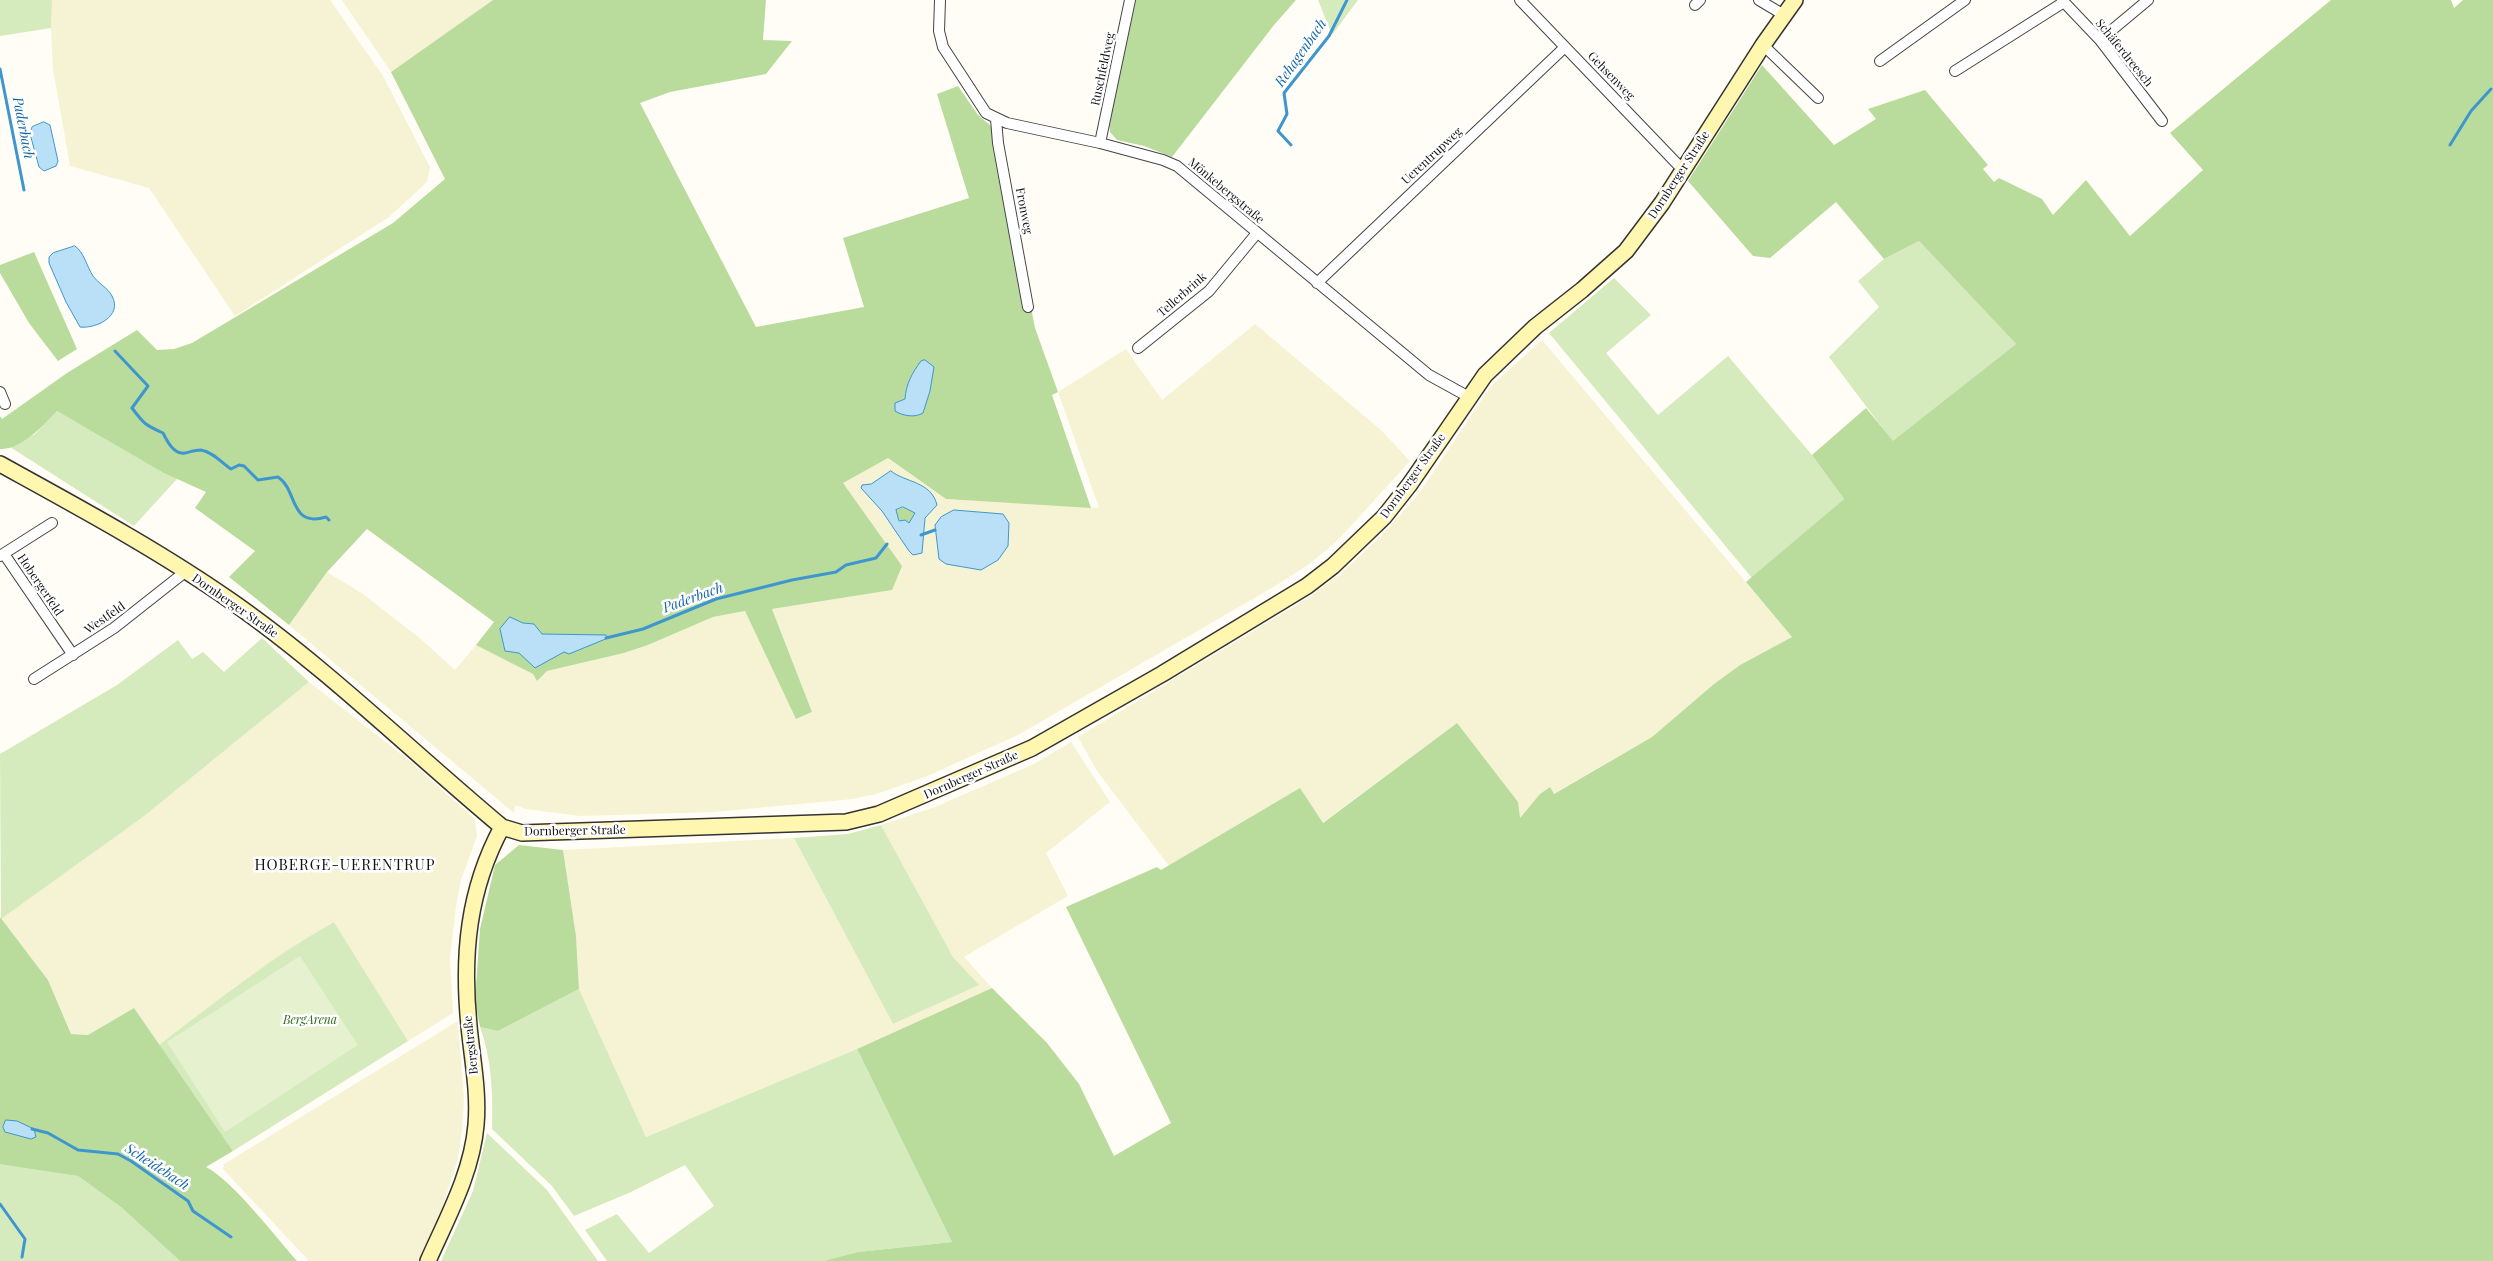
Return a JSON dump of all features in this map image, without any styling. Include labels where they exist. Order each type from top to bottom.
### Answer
[{"type":"main road","name":"Dornberger Straße","points":[[0,464],[231,601],[289,645],[502,827],[522,833],[846,822],[879,814],[995,766],[1070,728],[1307,586],[1330,568],[1384,517],[1410,484],[1485,375],[1514,346],[1621,257],[1648,223],[1763,45],[1795,0]]},
{"type":"main road","name":"Bergstraße","points":[[428,1261],[458,1194],[476,1126],[477,1101],[468,1014],[468,938],[473,896],[479,877],[502,827]]},
{"type":"street","points":[[940,0],[939,31],[943,47],[986,113],[996,119]]},
{"type":"street","name":"Ruschfeldweg","points":[[1100,143],[1130,0]]},
{"type":"street","name":"Gehsenweg","points":[[1520,0],[1683,170]]},
{"type":"street","points":[[1759,0],[1784,15]]},
{"type":"street","points":[[1880,61],[1965,0]]},
{"type":"street","points":[[2100,40],[2148,0]]},
{"type":"street","name":"Schäferdreesch","points":[[1955,72],[2063,1],[2100,40],[2162,121]]},
{"type":"street","points":[[1763,45],[1818,98]]},
{"type":"street","name":"Uerentrupweg","points":[[1317,282],[1565,47]]},
{"type":"street","name":"Mönkebergstraße","points":[[996,119],[1100,143],[1164,160],[1177,166],[1192,176],[1257,233],[1429,375],[1469,397]]},
{"type":"street","name":"Fronweg","points":[[996,119],[998,143],[1028,307]]},
{"type":"street","name":"Tellerbrink","points":[[1138,348],[1209,290],[1257,233]]},
{"type":"street","points":[[0,392],[5,404]]},
{"type":"street","name":"Hobergerfeld","points":[[52,523],[2,555],[73,655]]},
{"type":"street","name":"Westfeld","points":[[34,679],[73,655],[153,599],[185,572]]},
{"type":"shaded area","points":[[52,0],[330,0],[383,76],[430,167],[427,182],[389,217],[235,316],[149,188],[70,166],[53,69]]},
{"type":"shaded area","points":[[342,0],[493,0],[391,72]]},
{"type":"shaded area","points":[[1255,324],[1381,430],[1410,461],[1337,541],[1308,565],[1275,586],[1018,735],[925,777],[876,794],[853,799],[714,812],[580,816],[526,809],[515,805],[514,813],[289,625],[327,572],[363,594],[422,640],[455,670],[476,645],[480,645],[533,674],[537,681],[547,671],[624,653],[648,645],[713,617],[745,611],[797,719],[812,712],[772,609],[892,590],[842,483],[888,458],[946,499],[1099,508],[1058,392],[1126,349],[1162,400]]},
{"type":"shaded area","points":[[1542,340],[1792,637],[1740,665],[1714,684],[1652,737],[1553,794],[1550,787],[1540,794],[1520,818],[1457,723],[1322,823],[1300,789],[1169,866],[1097,771],[1078,737],[1311,596],[1339,575],[1383,534],[1418,495],[1490,387]]},
{"type":"shaded area","points":[[309,682],[410,761],[475,819],[477,836],[461,880],[450,958],[453,1013],[408,1041],[334,922],[236,986],[159,1045],[134,1008],[88,1035],[71,1034],[48,980],[1,919],[143,817]]},
{"type":"shaded area","points":[[1071,742],[1110,802],[1046,853],[1068,896],[964,957],[992,988],[857,1049],[646,1137],[579,989],[576,936],[563,850],[794,838],[893,1024],[978,985],[953,957],[881,825],[935,807],[1034,764]]},
{"type":"shaded area","points":[[458,1021],[464,1099],[458,1159],[439,1217],[418,1261],[309,1261],[223,1169],[224,1164]]},
{"type":"green space","points":[[0,0],[52,0],[51,28],[0,36]]},
{"type":"green space","points":[[493,0],[766,0],[763,40],[792,41],[766,74],[670,92],[640,103],[756,327],[864,307],[843,238],[969,198],[937,94],[958,86],[978,115],[991,126],[1026,311],[1031,308],[1035,328],[1058,392],[1052,395],[1091,508],[946,499],[888,458],[843,483],[902,566],[892,590],[772,609],[812,712],[796,719],[745,611],[713,617],[648,645],[624,653],[547,671],[537,681],[533,674],[476,645],[494,622],[367,529],[327,572],[289,625],[229,577],[255,551],[195,508],[206,492],[164,473],[57,411],[32,436],[16,445],[0,449],[0,416],[2,419],[67,373],[137,330],[157,350],[174,349],[192,343],[393,223],[445,179],[391,72]]},
{"type":"green space","points":[[1136,0],[1296,0],[1274,25],[1172,157],[1144,146],[1117,140],[1110,132],[1109,124]]},
{"type":"green space","points":[[1318,0],[1358,0],[1332,35]]},
{"type":"green space","points":[[2331,0],[2451,0],[2454,8],[2463,0],[2493,0],[2493,1261],[823,1261],[858,1252],[952,1242],[857,1049],[992,988],[1047,1043],[1079,1084],[1114,1156],[1171,1123],[1066,907],[1157,867],[1161,870],[1300,788],[1323,823],[1457,723],[1518,802],[1520,818],[1540,794],[1550,787],[1554,794],[1652,737],[1714,684],[1740,665],[1792,637],[1746,582],[1844,499],[1812,455],[1866,408],[1893,441],[2016,344],[1919,241],[1884,259],[1836,202],[1770,258],[1753,256],[1688,181],[1762,65],[1834,145],[1876,119],[1868,109],[1925,90],[1988,165],[1983,169],[1994,182],[1999,178],[2042,199],[2053,215],[2086,180],[2130,236],[2203,170],[2170,133]]},
{"type":"green space","points":[[1919,241],[2016,344],[1893,442],[1829,357],[1879,307],[1858,281],[1884,259]]},
{"type":"green space","points":[[34,252],[77,349],[58,361],[29,323],[0,273],[0,265]]},
{"type":"green space","points":[[1614,278],[1651,315],[1606,353],[1658,415],[1728,356],[1812,455],[1844,499],[1752,578],[1549,333]]},
{"type":"green space","points":[[57,411],[177,479],[134,526],[10,447],[35,434]]},
{"type":"green space","points":[[904,507],[915,513],[909,523],[901,521],[896,516],[896,510]]},
{"type":"green space","points":[[262,638],[309,682],[143,817],[1,919],[0,754],[117,685],[178,640],[192,659],[203,652],[224,672]]},
{"type":"green space","points":[[881,825],[953,957],[979,985],[893,1024],[794,838],[848,834]]},
{"type":"green space","points":[[519,845],[563,850],[576,936],[579,989],[498,1031],[480,1027],[475,1001],[480,929],[495,865]]},
{"type":"green space","points":[[0,917],[48,980],[71,1034],[88,1035],[134,1008],[233,1151],[206,1167],[217,1174],[241,1196],[297,1261],[180,1261],[122,1208],[78,1176],[0,1164]]},
{"type":"green space","name":"BergArena","points":[[334,922],[408,1041],[233,1151],[159,1045],[266,965]]},
{"type":"green space","points":[[300,956],[358,1045],[225,1132],[167,1042]]},
{"type":"green space","points":[[579,989],[646,1137],[857,1049],[952,1242],[858,1252],[823,1261],[607,1261],[585,1230],[617,1214],[649,1253],[714,1206],[685,1165],[631,1192],[574,1216],[552,1186],[492,1129],[491,1077],[480,1027],[498,1031]]},
{"type":"green space","points":[[487,1133],[547,1190],[598,1261],[441,1261],[473,1191]]},
{"type":"green space","points":[[4,1163],[78,1176],[122,1208],[180,1261],[0,1261],[0,1164]]},
{"type":"water","points":[[44,122],[50,125],[58,161],[56,166],[44,171],[39,167],[30,134],[32,127]]},
{"type":"water","points":[[75,246],[83,256],[93,276],[110,293],[114,303],[114,310],[111,315],[106,320],[93,326],[80,327],[66,302],[49,263],[49,257],[53,253]]},
{"type":"water","points":[[925,360],[934,367],[930,391],[923,413],[909,416],[895,411],[895,403],[905,399],[912,374],[921,361]]},
{"type":"water","points":[[891,471],[924,487],[934,497],[937,505],[925,518],[922,553],[913,555],[909,551],[882,511],[861,488],[862,485],[871,484]],"holes":[[[903,507],[915,513],[909,523],[905,520],[899,521],[896,510]]]},
{"type":"water","points":[[954,510],[1003,514],[1009,523],[1008,546],[998,560],[981,570],[946,564],[939,559],[935,525],[941,517]]},
{"type":"water","points":[[510,617],[523,623],[534,624],[542,634],[606,635],[608,638],[569,654],[564,652],[535,668],[519,653],[505,651],[500,629]]},
{"type":"water","points":[[6,1120],[17,1121],[34,1129],[36,1137],[31,1139],[5,1132],[3,1127]]},
{"type":"waterway","name":"Rehagenbach","points":[[1291,145],[1278,131],[1287,114],[1284,93],[1329,36],[1347,0]]},
{"type":"waterway","name":"Paderbach","points":[[0,69],[24,190]]},
{"type":"waterway","points":[[2450,145],[2471,111],[2491,89]]},
{"type":"waterway","name":"Paderbach","points":[[115,351],[148,386],[132,408],[145,424],[163,433],[174,450],[181,453],[205,451],[231,469],[239,465],[244,466],[258,480],[278,477],[289,490],[300,513],[314,519],[326,517],[329,520]]},
{"type":"waterway","name":"Paderbach","points":[[921,535],[935,530]]},
{"type":"waterway","name":"Paderbach","points":[[606,638],[643,629],[716,599],[792,580],[836,572],[846,565],[876,558],[887,544]]},
{"type":"waterway","name":"Scheidebach","points":[[32,1129],[48,1133],[78,1150],[118,1154],[131,1161],[188,1201],[193,1211],[231,1237]]},
{"type":"waterway","points":[[0,1204],[25,1239],[22,1257]]},
{"type":"district","name":"HOBERGE-UERENTRUP","points":[[345,865]]}]
